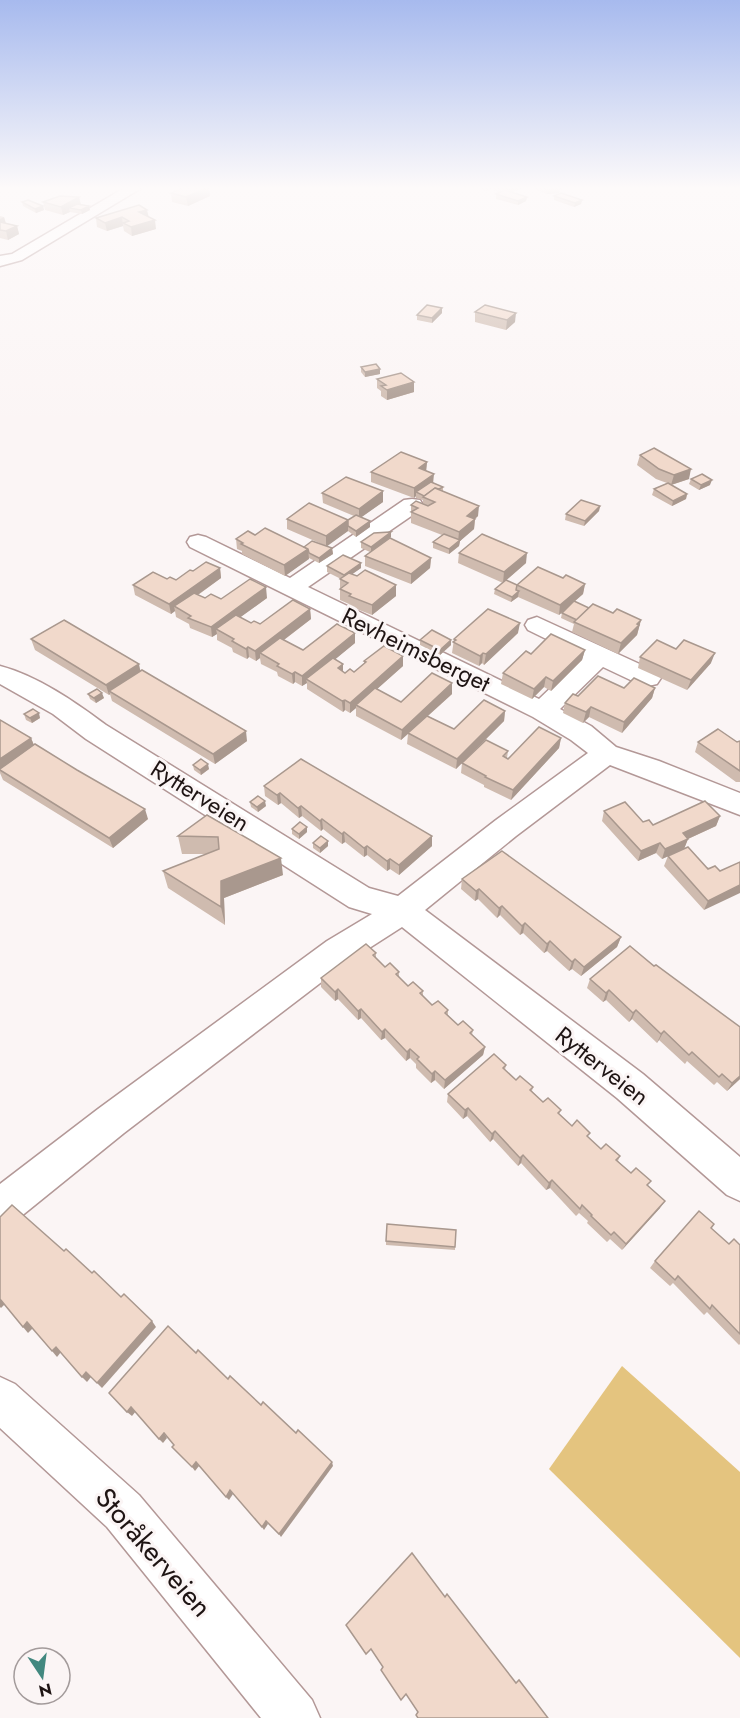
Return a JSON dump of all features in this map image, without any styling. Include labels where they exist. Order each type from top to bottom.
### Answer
[{"type":"street","points":[[292,587],[412,505]]},
{"type":"street","name":"Revheimsberget","points":[[198,542],[292,587],[399,643],[542,711],[581,733],[606,754]]},
{"type":"street","points":[[537,625],[648,678]]},
{"type":"street","points":[[542,711],[600,655]]},
{"type":"street","name":"Rytterveien","points":[[2,660],[28,687],[360,898],[403,910],[630,1086],[740,1182]]},
{"type":"street","points":[[0,1208],[111,1121],[329,958],[403,910],[459,864],[606,754],[649,768],[694,788],[740,804]]},
{"type":"street","name":"Storåkerveien","points":[[0,1399],[123,1510],[294,1718]]},
{"type":"shaded area","points":[[622,1366],[740,1472],[740,1658],[549,1469]]},
{"type":"building","points":[[427,305],[442,308],[432,318],[417,315]]},
{"type":"building","points":[[485,305],[516,313],[507,320],[475,312]]},
{"type":"building","points":[[376,364],[380,369],[365,372],[361,367]]},
{"type":"building","points":[[401,373],[414,382],[387,390],[381,386],[386,385],[377,379]]},
{"type":"building","points":[[654,448],[691,469],[674,475],[659,469],[640,455]]},
{"type":"building","points":[[401,452],[427,462],[419,468],[434,474],[414,488],[371,472]]},
{"type":"building","points":[[702,474],[712,480],[701,485],[691,479]]},
{"type":"building","points":[[346,477],[383,491],[359,509],[322,493]]},
{"type":"building","points":[[431,482],[443,487],[435,488],[424,496],[416,492]]},
{"type":"building","points":[[668,483],[687,494],[673,501],[654,489]]},
{"type":"building","points":[[435,488],[479,506],[467,516],[475,519],[459,532],[411,512],[418,508],[411,505],[416,501],[428,506],[435,502],[423,497]]},
{"type":"building","points":[[581,500],[600,506],[585,521],[566,514]]},
{"type":"building","points":[[309,503],[348,520],[326,536],[287,519]]},
{"type":"building","points":[[356,515],[370,521],[356,531],[348,526],[348,520]]},
{"type":"building","points":[[265,528],[308,549],[284,565],[241,544],[243,543],[236,539],[248,531],[255,535]]},
{"type":"building","points":[[391,532],[371,547],[361,542],[374,533]]},
{"type":"building","points":[[444,534],[460,540],[449,549],[433,542]]},
{"type":"building","points":[[482,534],[527,553],[504,572],[459,553]]},
{"type":"building","points":[[390,538],[431,558],[411,574],[365,556]]},
{"type":"building","points":[[312,541],[332,548],[319,558],[309,553],[304,547]]},
{"type":"building","points":[[343,555],[361,563],[344,575],[327,566]]},
{"type":"building","points":[[206,562],[220,568],[169,604],[133,585],[153,572],[167,579],[170,577],[176,580]]},
{"type":"building","points":[[538,567],[563,578],[566,575],[585,584],[560,605],[517,585]]},
{"type":"building","points":[[365,570],[396,585],[372,605],[349,596],[351,594],[340,589],[348,583],[340,579],[349,573],[357,576]]},
{"type":"building","points":[[250,579],[266,587],[211,627],[188,618],[191,616],[174,606],[194,593],[205,598],[211,594],[221,599]]},
{"type":"building","points":[[506,580],[517,585],[516,590],[519,591],[512,597],[495,589]]},
{"type":"building","points":[[293,600],[310,609],[255,651],[248,647],[246,649],[216,629],[236,615],[251,623],[254,621],[260,624]]},
{"type":"building","points":[[574,601],[589,608],[577,620],[562,613]]},
{"type":"building","points":[[593,604],[613,613],[617,609],[641,620],[621,643],[574,622]]},
{"type":"building","points":[[488,609],[520,623],[486,654],[483,653],[480,656],[453,642],[456,640],[454,639]]},
{"type":"building","points":[[64,620],[139,664],[106,685],[31,639]]},
{"type":"building","points":[[337,624],[355,633],[302,676],[295,672],[292,674],[277,666],[279,664],[260,653],[280,638],[303,650]]},
{"type":"building","points":[[432,630],[451,640],[440,650],[420,640]]},
{"type":"building","points":[[551,634],[585,650],[553,681],[546,677],[534,689],[503,673],[526,651],[531,654]]},
{"type":"building","points":[[657,640],[676,649],[684,640],[715,653],[691,680],[640,657]]},
{"type":"building","points":[[384,646],[403,656],[350,703],[342,701],[306,679],[333,658],[343,664],[338,668],[345,673],[350,669],[354,672]]},
{"type":"building","points":[[142,670],[246,731],[213,754],[109,691]]},
{"type":"building","points":[[432,673],[452,683],[402,730],[356,705],[375,688],[401,702]]},
{"type":"building","points":[[598,676],[624,688],[634,678],[655,688],[624,722],[591,707],[586,712],[565,703],[573,694],[578,696]]},
{"type":"building","points":[[97,689],[102,693],[94,698],[88,694]]},
{"type":"building","points":[[484,700],[505,711],[457,759],[408,733],[427,716],[454,729]]},
{"type":"building","points":[[33,709],[39,713],[30,718],[24,714]]},
{"type":"building","points":[[0,720],[31,738],[0,759]]},
{"type":"building","points":[[539,727],[561,738],[513,790],[462,763],[486,740],[508,751],[503,756],[508,759]]},
{"type":"building","points":[[718,729],[737,742],[740,741],[740,771],[698,742]]},
{"type":"building","points":[[35,744],[145,809],[109,838],[0,770]]},
{"type":"building","points":[[201,759],[208,764],[200,770],[193,765]]},
{"type":"building","points":[[301,759],[432,836],[399,865],[390,859],[387,861],[367,846],[364,848],[344,832],[342,834],[301,806],[298,808],[280,793],[277,795],[264,786]]},
{"type":"building","points":[[258,796],[265,801],[257,807],[250,802]]},
{"type":"building","points":[[705,801],[720,816],[683,833],[688,839],[665,849],[660,843],[641,851],[604,811],[625,802],[643,822],[649,820],[653,825]]},
{"type":"building","points":[[207,815],[281,858],[221,881],[221,907],[163,871],[219,849],[218,837],[178,836]]},
{"type":"building","points":[[300,822],[307,827],[299,834],[292,829]]},
{"type":"building","points":[[321,836],[328,841],[320,848],[313,843]]},
{"type":"building","points":[[688,847],[708,869],[715,866],[720,871],[740,862],[740,885],[708,901],[668,856]]},
{"type":"building","points":[[502,851],[621,937],[584,967],[575,959],[572,962],[550,941],[547,944],[525,923],[522,926],[502,906],[499,908],[479,889],[476,891],[462,879]]},
{"type":"building","points":[[366,944],[376,953],[373,955],[385,967],[390,963],[399,972],[396,974],[408,986],[413,982],[423,991],[420,993],[432,1005],[438,1001],[448,1010],[445,1013],[458,1025],[463,1021],[473,1030],[470,1033],[485,1047],[445,1080],[435,1071],[432,1074],[417,1059],[419,1057],[410,1049],[407,1052],[385,1029],[382,1032],[338,989],[335,992],[321,978]]},
{"type":"building","points":[[630,946],[654,966],[656,965],[740,1027],[740,1076],[732,1083],[722,1074],[719,1077],[692,1052],[689,1055],[664,1031],[661,1034],[636,1010],[633,1013],[609,990],[606,993],[590,979]]},
{"type":"building","points":[[494,1054],[506,1065],[503,1068],[516,1080],[520,1076],[533,1087],[530,1090],[543,1102],[548,1098],[561,1110],[558,1113],[572,1126],[577,1120],[590,1133],[587,1136],[601,1149],[606,1144],[620,1156],[616,1160],[631,1173],[636,1168],[651,1181],[647,1185],[665,1201],[626,1244],[614,1232],[611,1235],[582,1205],[580,1209],[552,1180],[549,1183],[523,1155],[520,1158],[495,1131],[492,1134],[468,1108],[465,1110],[448,1094]]},
{"type":"building","points":[[12,1205],[64,1251],[66,1249],[92,1273],[94,1271],[121,1297],[124,1294],[152,1321],[97,1383],[86,1372],[82,1377],[56,1347],[52,1351],[27,1322],[23,1327],[0,1299],[0,1217]]},
{"type":"building","points":[[699,1211],[714,1224],[711,1228],[729,1244],[734,1239],[740,1245],[740,1334],[712,1305],[710,1309],[678,1276],[675,1280],[655,1261]]},
{"type":"building","points":[[387,1224],[456,1230],[455,1247],[386,1241]]},
{"type":"building","points":[[168,1326],[196,1353],[198,1350],[228,1379],[230,1376],[261,1405],[263,1402],[296,1433],[298,1430],[332,1462],[279,1534],[266,1521],[262,1527],[230,1490],[226,1497],[196,1462],[192,1467],[172,1447],[174,1445],[164,1433],[159,1439],[131,1407],[127,1412],[109,1393]]},
{"type":"building","points":[[412,1553],[445,1597],[447,1594],[516,1683],[519,1680],[548,1718],[418,1718],[416,1715],[418,1712],[406,1694],[401,1700],[381,1670],[383,1667],[371,1649],[366,1654],[346,1625]]}]
